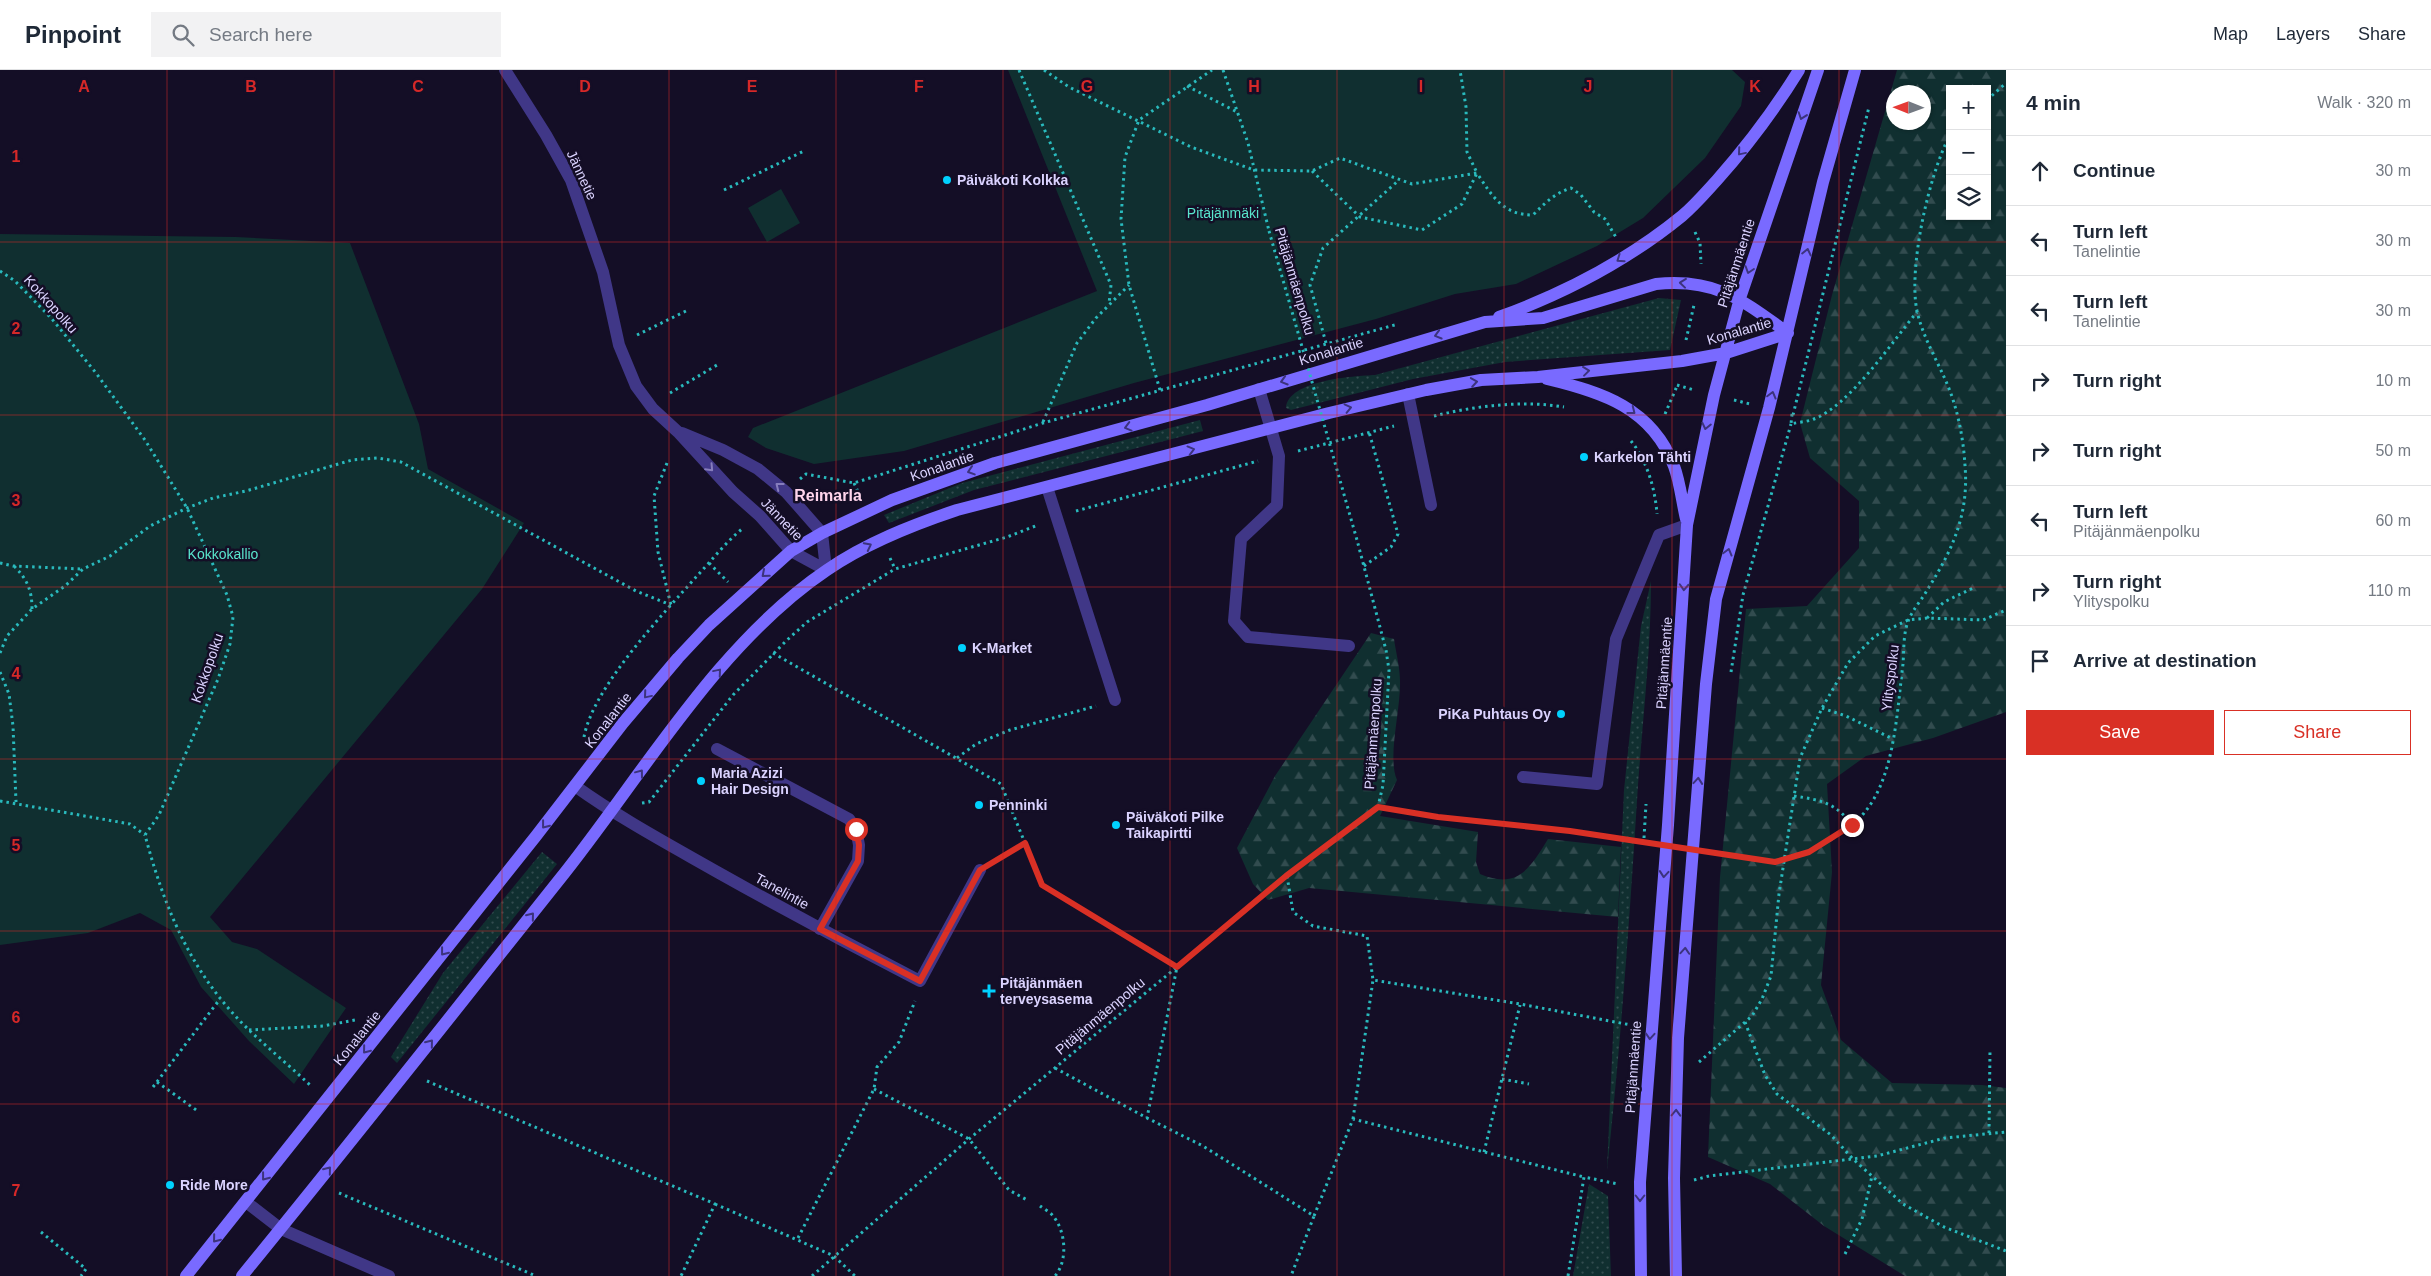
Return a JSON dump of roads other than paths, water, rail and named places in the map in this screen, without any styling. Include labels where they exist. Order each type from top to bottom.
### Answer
[{"type":"main road","points":[[1485,322],[1541,302],[1575,286],[1611,265],[1683,215],[1741,153],[1779,103],[1799,70]]},
{"type":"main road","name":"Pitäjänmäentie","points":[[1641,1276],[1640,1182],[1668,825],[1688,525],[1714,395],[1740,298],[1818,70]]},
{"type":"main road","points":[[1676,1276],[1674,1178],[1678,1038],[1706,684],[1716,599],[1769,408],[1823,182],[1855,70]]},
{"type":"main road","name":"Konalantie","points":[[186,1276],[623,723],[678,658],[728,607],[792,551],[822,533],[892,500],[995,463],[1259,389],[1485,322],[1543,318],[1656,284],[1674,282],[1720,289],[1740,298],[1788,333]]},
{"type":"main road","name":"Konalantie","points":[[242,1276],[560,879],[687,709],[766,619],[826,570],[880,540],[957,510],[1408,394],[1481,380],[1538,377],[1682,361],[1726,352],[1788,333]]},
{"type":"main road","points":[[1538,377],[1583,388],[1621,403],[1637,415],[1656,434],[1674,466],[1688,525]]},
{"type":"street","name":"Jännetie","points":[[505,70],[546,135],[571,180],[603,272],[619,345],[636,386],[653,409],[678,432],[792,551],[826,570]]},
{"type":"street","points":[[1259,389],[1279,456],[1277,506],[1241,539],[1234,621],[1248,637],[1349,646]]},
{"type":"street","points":[[1408,394],[1431,505]]},
{"type":"street","name":"Jännetie","points":[[678,432],[723,450],[758,469],[786,492],[822,533],[826,570]]},
{"type":"street","points":[[1046,487],[1115,700]]},
{"type":"street","points":[[1523,777],[1597,784],[1616,639],[1659,535],[1688,525]]},
{"type":"street","points":[[717,750],[849,820],[856,829],[859,845],[858,861],[820,929]]},
{"type":"street","name":"Tanelintie","points":[[575,786],[610,812],[820,929],[920,981],[980,870]]},
{"type":"street","points":[[246,1202],[281,1229],[389,1276]]},
{"type":"place","name":"Päiväkoti Kolkka","points":[[947,180]]},
{"type":"place","name":"Karkelon Tähti","points":[[1584,457]]},
{"type":"place","name":"K-Market","points":[[962,648]]},
{"type":"place","name":"PiKa Puhtaus Oy","points":[[1561,714]]},
{"type":"place","name":"Maria Azizi Hair Design","points":[[701,781]]},
{"type":"place","name":"Penninki","points":[[979,805]]},
{"type":"place","name":"Päiväkoti Pilke Taikapirtti","points":[[1116,825]]},
{"type":"place","name":"Pitäjänmäen terveysasema","points":[[989,991]]},
{"type":"place","name":"Ride More","points":[[170,1185]]},
{"type":"district","name":"Reimarla","points":[[828,495]]},
{"type":"park label","name":"Pitäjänmäki","points":[[1223,213]]},
{"type":"park label","name":"Kokkokallio","points":[[223,554]]}]
